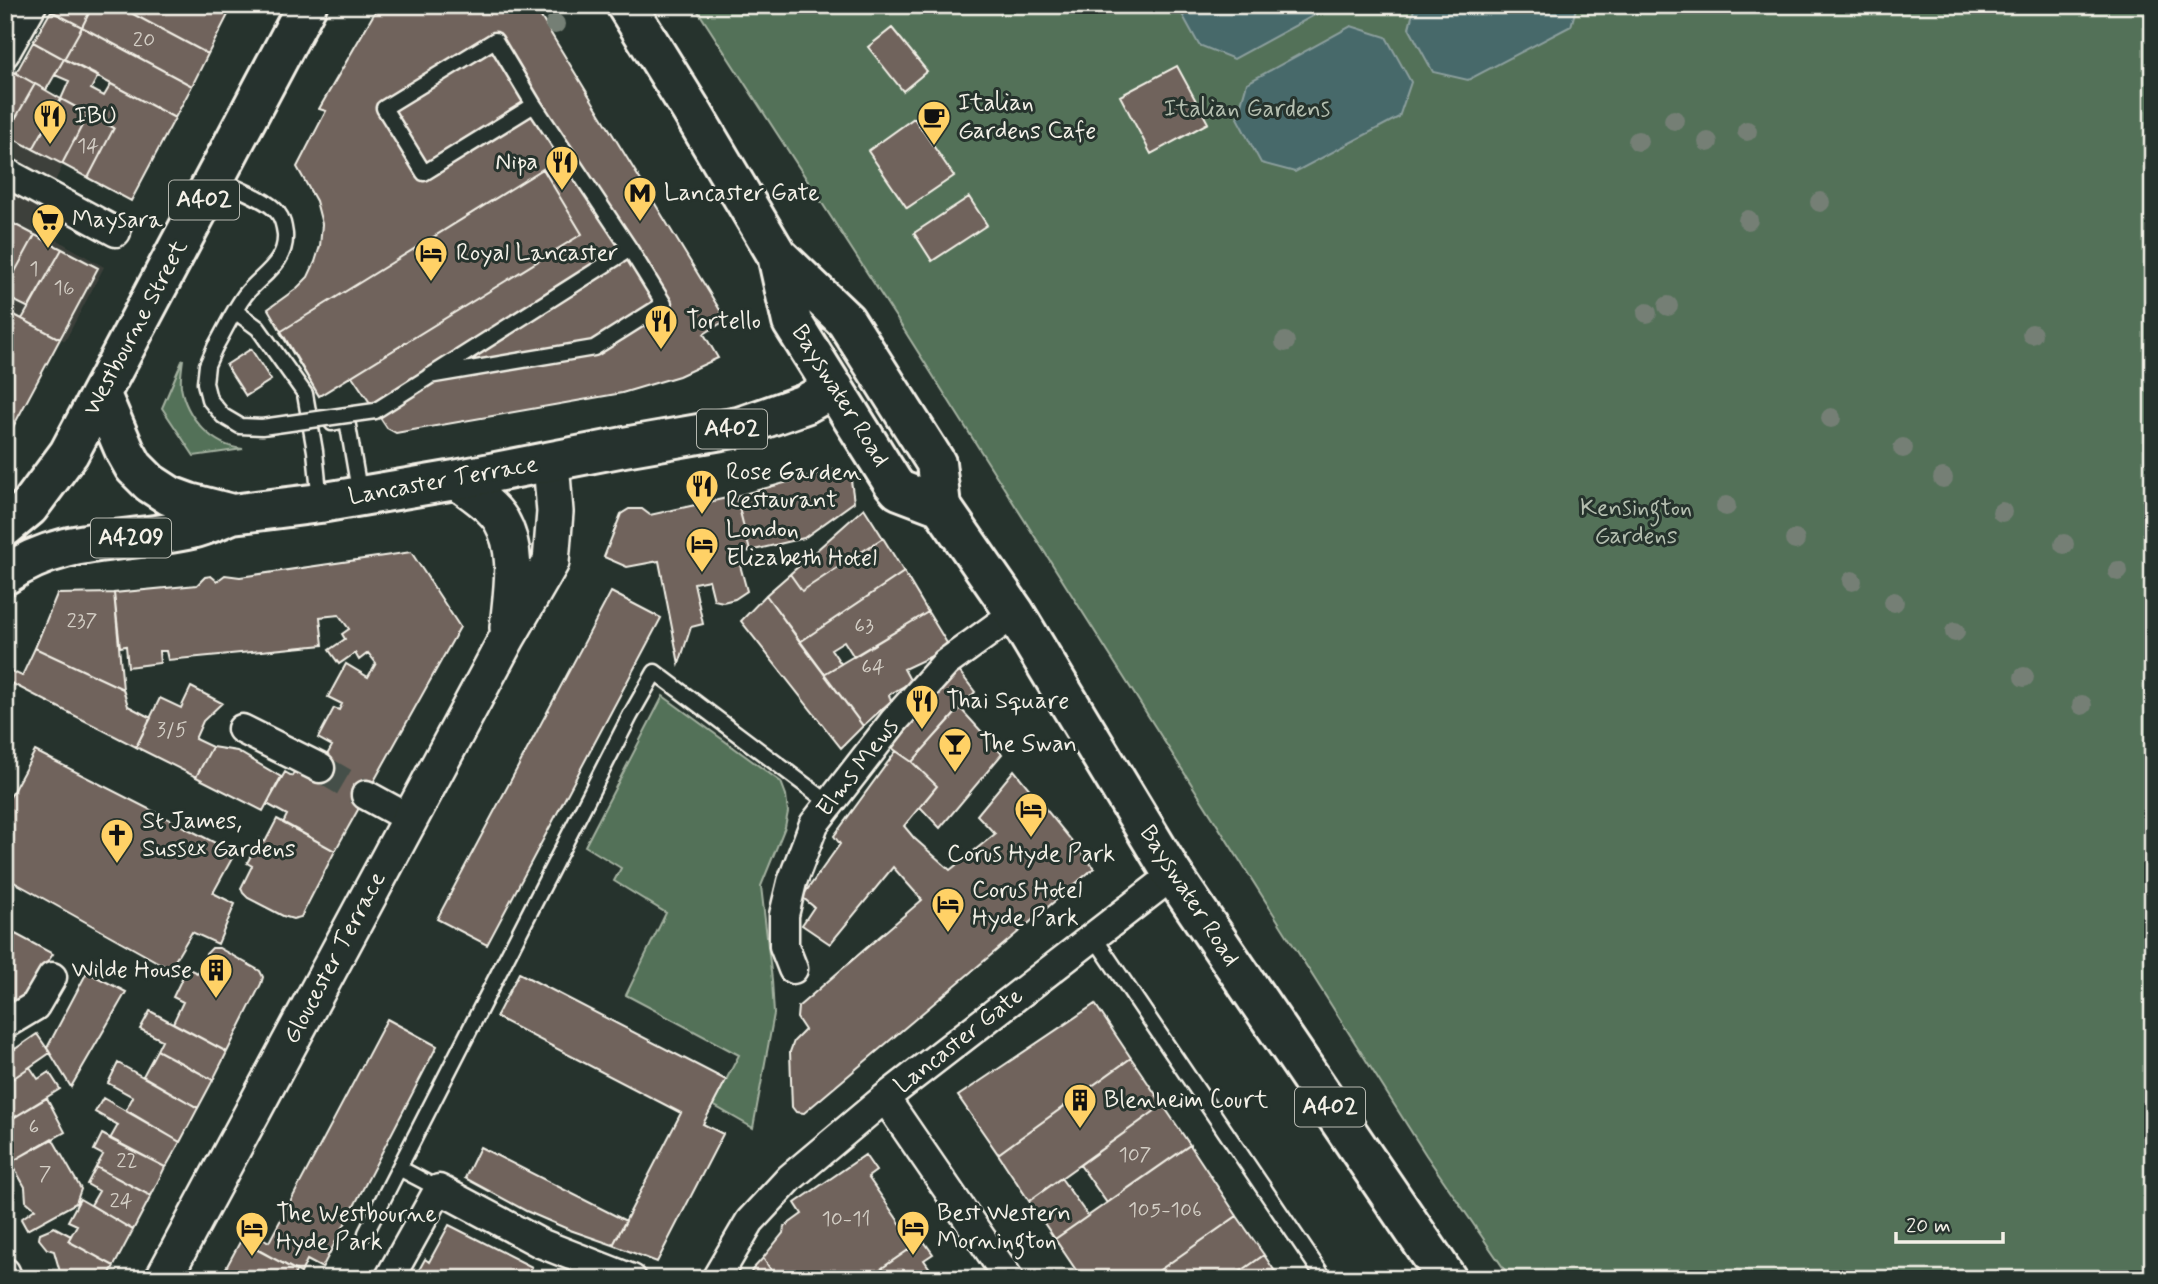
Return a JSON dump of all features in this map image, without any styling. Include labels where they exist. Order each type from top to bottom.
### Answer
[{"type":"main road","name":"Westbourne Street","points":[[5,527],[29,508],[69,453],[307,5]]},
{"type":"main road","name":"Bayswater Road","points":[[626,5],[776,255],[846,321],[936,463],[941,506],[1015,612],[1173,875],[1447,1279]]},
{"type":"main road","name":"Bayswater Road","points":[[776,255],[792,322],[899,490],[941,506]]},
{"type":"main road","name":"Lancaster Terrace","points":[[101,395],[125,451],[134,467],[150,483],[170,496],[188,503],[232,514],[320,503],[455,480],[739,427],[805,404],[834,388]]},
{"type":"main road","name":"A4209","points":[[5,575],[64,547],[194,529],[232,514]]},
{"type":"street","points":[[5,53],[32,5]]},
{"type":"street","points":[[5,172],[116,232]]},
{"type":"street","name":"Gloucester Terrace","points":[[163,1279],[507,638],[551,562],[555,512],[551,462]]},
{"type":"street","name":"Gloucester Terrace","points":[[455,480],[491,508],[501,520],[513,554],[507,638]]},
{"type":"street","name":"Elms Mews","points":[[793,969],[784,946],[785,915],[792,882],[814,824],[894,721],[946,663],[1015,612]]},
{"type":"street","points":[[242,729],[320,768]]},
{"type":"street","points":[[366,795],[410,819]]},
{"type":"street","name":"Lancaster Gate","points":[[1009,1279],[885,1098],[1173,875]]},
{"type":"street","points":[[5,1024],[35,1006],[52,977]]},
{"type":"street","points":[[717,1278],[750,1221],[790,1178],[885,1098]]},
{"type":"street","points":[[389,1279],[439,1189],[540,1243],[632,1279]]},
{"type":"street","points":[[5,1272],[8,1279]]},
{"type":"lane","points":[[429,376],[594,348],[664,304],[495,40],[384,108],[424,173],[537,109]]},
{"type":"lane","points":[[216,179],[267,203],[278,212],[284,225],[283,252],[276,265],[245,295],[207,365],[205,383],[209,399],[223,416],[240,426],[271,426],[375,411],[630,249]]},
{"type":"lane","points":[[235,311],[258,328],[305,394],[315,451],[320,503]]},
{"type":"lane","points":[[310,426],[347,420],[360,496]]},
{"type":"lane","points":[[366,1233],[655,672],[829,803]]},
{"type":"lane","points":[[1094,937],[1325,1279]]},
{"type":"lane","points":[[399,1168],[439,1189]]},
{"type":"shaded area","points":[[35,84],[88,114],[33,226],[104,267],[65,341],[5,309],[5,139]]},
{"type":"green space","name":"Kensington Gardens","points":[[694,5],[2153,5],[2153,1279],[1511,1279],[1426,1155],[906,333]]},
{"type":"green space","points":[[183,359],[181,387],[188,409],[211,436],[232,447],[243,449],[194,456],[162,408]]},
{"type":"green space","points":[[663,696],[781,782],[786,795],[788,812],[785,827],[761,886],[774,1014],[753,1128],[713,1105],[739,1055],[626,995],[666,913],[614,881],[621,868],[585,846]]},
{"type":"water","points":[[1177,5],[1333,5],[1234,59],[1199,45]]},
{"type":"water","points":[[1415,5],[1577,5],[1571,26],[1468,80],[1433,72],[1409,28]]},
{"type":"water","points":[[1351,26],[1386,37],[1411,82],[1399,117],[1295,172],[1261,163],[1237,118],[1247,83]]},
{"type":"building","points":[[54,5],[93,5],[82,27],[51,11]]},
{"type":"building","points":[[93,5],[116,5],[208,54],[192,86],[82,27]]},
{"type":"building","points":[[116,5],[233,5],[208,54]]},
{"type":"building","points":[[379,5],[529,5],[536,9],[726,320],[704,334],[718,358],[679,376],[622,393],[396,433],[387,428],[352,376],[319,396],[268,309],[308,277],[315,262],[322,224],[316,201],[297,167],[326,111],[319,109]]},
{"type":"building","points":[[51,11],[82,27],[64,59],[33,42]]},
{"type":"building","points":[[82,27],[192,86],[175,118],[64,59]]},
{"type":"building","points":[[892,28],[927,71],[903,91],[868,47]]},
{"type":"building","points":[[33,42],[64,59],[46,90],[16,73]]},
{"type":"building","points":[[64,59],[98,76],[91,89],[104,96],[111,84],[175,118],[131,201],[88,178],[114,128],[61,99],[69,81],[55,75]]},
{"type":"building","points":[[1177,66],[1208,123],[1151,154],[1120,96]]},
{"type":"building","points":[[5,67],[35,84],[6,135],[5,134]]},
{"type":"building","points":[[35,84],[61,99],[33,149],[6,135]]},
{"type":"building","points":[[61,99],[88,114],[62,164],[33,149]]},
{"type":"building","points":[[88,114],[114,128],[88,178],[62,164]]},
{"type":"building","points":[[914,118],[954,176],[907,208],[868,151]]},
{"type":"building","name":"Royal Lancaster","points":[[543,169],[582,234],[319,396],[280,332]]},
{"type":"building","points":[[969,197],[987,225],[932,261],[914,233]]},
{"type":"building","points":[[10,222],[35,235],[5,290],[5,231]]},
{"type":"building","points":[[35,235],[62,249],[29,308],[15,301],[8,311],[5,310],[5,290]]},
{"type":"building","points":[[62,249],[98,268],[60,339],[22,319]]},
{"type":"building","points":[[5,310],[60,339],[13,427],[5,423]]},
{"type":"building","points":[[251,349],[271,380],[246,396],[226,365]]},
{"type":"building","points":[[5,423],[13,427],[5,442]]},
{"type":"building","points":[[833,470],[842,470],[851,480],[854,502],[804,538],[750,551],[736,496]]},
{"type":"building","name":"London Elizabeth Hotel","points":[[736,496],[750,551],[737,554],[747,591],[735,599],[723,602],[714,600],[709,580],[694,583],[703,624],[691,627],[679,664],[659,561],[627,567],[604,557],[621,514],[629,509],[642,509],[650,515]]},
{"type":"building","points":[[864,508],[883,538],[802,591],[790,574]]},
{"type":"building","points":[[883,538],[904,572],[800,642],[766,595],[790,574],[802,591]]},
{"type":"building","points":[[411,552],[460,627],[335,851],[283,823],[287,815],[267,804],[285,772],[292,776],[299,763],[317,773],[332,746],[318,738],[334,708],[339,710],[342,704],[328,697],[346,664],[368,677],[376,663],[368,653],[359,660],[355,653],[339,664],[329,650],[345,639],[342,634],[349,629],[339,615],[320,617],[323,645],[168,660],[166,651],[159,651],[160,663],[128,667],[126,646],[120,647],[114,593],[197,585],[205,577],[211,576],[217,581],[225,575],[240,577]]},
{"type":"building","points":[[904,572],[928,612],[854,657],[844,641],[831,649],[841,664],[824,674],[800,642]]},
{"type":"building","points":[[611,592],[661,618],[487,945],[437,919]]},
{"type":"building","points":[[114,593],[123,689],[35,648],[57,594]]},
{"type":"building","points":[[766,595],[863,726],[841,748],[741,621]]},
{"type":"building","points":[[928,612],[947,643],[934,655],[904,669],[911,682],[889,695],[891,701],[863,726],[824,674]]},
{"type":"building","points":[[35,648],[123,689],[128,706],[151,718],[136,747],[5,680],[9,670],[22,676]]},
{"type":"building","name":"Thai Square","points":[[959,671],[975,692],[912,762],[892,748],[932,697]]},
{"type":"building","points":[[191,687],[222,703],[203,721],[195,739],[212,747],[196,777],[136,747],[160,698],[181,708]]},
{"type":"building","name":"The Swan","points":[[960,708],[1002,754],[940,828],[920,807],[937,786],[912,762]]},
{"type":"building","points":[[212,747],[237,751],[281,777],[263,811],[196,777]]},
{"type":"building","name":"St James, Sussex Gardens","points":[[35,751],[235,853],[213,893],[235,904],[218,944],[192,932],[170,969],[5,877],[5,806]]},
{"type":"building","name":"Corus Hotel Hyde Park","points":[[896,751],[937,786],[904,826],[950,870],[995,834],[977,815],[1014,770],[1094,868],[804,1113],[796,1112],[792,1107],[790,1052],[794,1041],[805,1030],[797,1018],[798,1007],[922,900],[893,867],[830,944],[802,925],[814,907],[802,897],[840,844],[834,836]]},
{"type":"building","points":[[277,819],[335,851],[301,917],[293,919],[248,898],[241,888],[252,866],[247,863],[260,839],[265,842]]},
{"type":"building","points":[[8,930],[53,954],[17,1006],[5,990],[5,934]]},
{"type":"building","name":"Wilde House","points":[[212,948],[219,948],[260,971],[263,977],[227,1052],[173,1023],[183,1002],[173,997],[187,968],[197,973]]},
{"type":"building","points":[[87,972],[126,992],[71,1087],[47,1048]]},
{"type":"building","points":[[519,973],[726,1080],[703,1124],[723,1134],[657,1262],[613,1245],[681,1113],[496,1017]]},
{"type":"building","points":[[8,994],[17,1006],[5,1015],[5,996]]},
{"type":"building","points":[[1095,1004],[1131,1058],[998,1154],[958,1096]]},
{"type":"building","points":[[150,1011],[227,1052],[213,1080],[157,1050],[162,1040],[140,1029]]},
{"type":"building","points":[[387,1019],[437,1046],[322,1268],[307,1260],[301,1273],[250,1246],[256,1235],[269,1242]]},
{"type":"building","points":[[37,1034],[50,1053],[5,1084],[5,1038],[7,1037],[15,1049]]},
{"type":"building","points":[[157,1050],[213,1080],[198,1108],[143,1076]]},
{"type":"building","name":"Blenheim Court","points":[[1131,1058],[1163,1105],[1029,1201],[998,1154]]},
{"type":"building","points":[[118,1063],[198,1108],[180,1142],[126,1110],[133,1097],[108,1083]]},
{"type":"building","points":[[30,1067],[38,1079],[49,1072],[60,1089],[5,1123],[5,1084]]},
{"type":"building","points":[[47,1098],[65,1132],[11,1162],[5,1152],[5,1123]]},
{"type":"building","points":[[103,1098],[180,1142],[165,1167],[110,1139],[118,1125],[95,1112]]},
{"type":"building","points":[[1163,1105],[1190,1145],[1107,1203],[1080,1165]]},
{"type":"building","points":[[102,1134],[165,1167],[151,1196],[96,1167],[103,1155],[94,1150]]},
{"type":"building","points":[[52,1138],[81,1189],[76,1203],[27,1230],[21,1219],[35,1209],[26,1201],[25,1187],[11,1162]]},
{"type":"building","points":[[1190,1145],[1237,1216],[1147,1279],[1082,1279],[1055,1239]]},
{"type":"building","points":[[480,1147],[626,1221],[613,1245],[526,1211],[465,1178]]},
{"type":"building","points":[[865,1155],[876,1171],[868,1177],[904,1229],[912,1224],[923,1240],[866,1279],[777,1279],[763,1258],[783,1233],[784,1227],[802,1214],[795,1203]]},
{"type":"building","points":[[96,1167],[151,1196],[133,1230],[91,1205],[99,1191],[87,1184]]},
{"type":"building","points":[[1061,1178],[1088,1216],[1055,1239],[1029,1201]]},
{"type":"building","points":[[80,1199],[133,1230],[114,1266],[68,1241],[77,1225],[68,1221]]},
{"type":"building","points":[[1237,1216],[1264,1255],[1230,1279],[1147,1279]]},
{"type":"building","points":[[449,1225],[532,1267],[526,1279],[414,1279],[425,1259],[429,1262]]},
{"type":"building","points":[[54,1227],[71,1236],[68,1241],[114,1266],[107,1279],[62,1279],[54,1251],[47,1249],[39,1239],[40,1233]]},
{"type":"building","name":"The Westbourne Hyde Park","points":[[241,1240],[296,1271],[293,1279],[220,1279]]},
{"type":"building","name":"Best Western Mornington","points":[[923,1240],[933,1254],[924,1260],[937,1279],[866,1279]]},
{"type":"building","points":[[1264,1255],[1280,1279],[1230,1279]]},
{"type":"building","points":[[763,1258],[774,1274],[767,1279],[749,1279],[752,1270]]},
{"type":"tunnel","points":[[320,768],[366,795]]},
{"type":"place","name":"IBU","points":[[50,146]]},
{"type":"place","name":"Italian Gardens Cafe","points":[[934,147]]},
{"type":"place","name":"Nipa","points":[[562,192]]},
{"type":"place","name":"Lancaster Gate","points":[[640,223]]},
{"type":"place","name":"Maysara","points":[[48,250]]},
{"type":"place","name":"Royal Lancaster","points":[[431,283]]},
{"type":"place","name":"Tortello","points":[[661,351]]},
{"type":"place","name":"Rose Garden Restaurant","points":[[702,516]]},
{"type":"place","name":"London Elizabeth Hotel","points":[[702,574]]},
{"type":"place","name":"Thai Square","points":[[922,731]]},
{"type":"place","name":"The Swan","points":[[955,774]]},
{"type":"place","name":"Corus Hyde Park","points":[[1031,839]]},
{"type":"place","name":"St James, Sussex Gardens","points":[[117,865]]},
{"type":"place","name":"Corus Hotel Hyde Park","points":[[948,934]]},
{"type":"place","name":"Wilde House","points":[[216,1000]]},
{"type":"place","name":"Blenheim Court","points":[[1080,1130]]},
{"type":"place","name":"Best Western Mornington","points":[[913,1257]]},
{"type":"place","name":"The Westbourne Hyde Park","points":[[252,1258]]},
{"type":"park label","name":"Italian Gardens","points":[[1247,109]]}]
